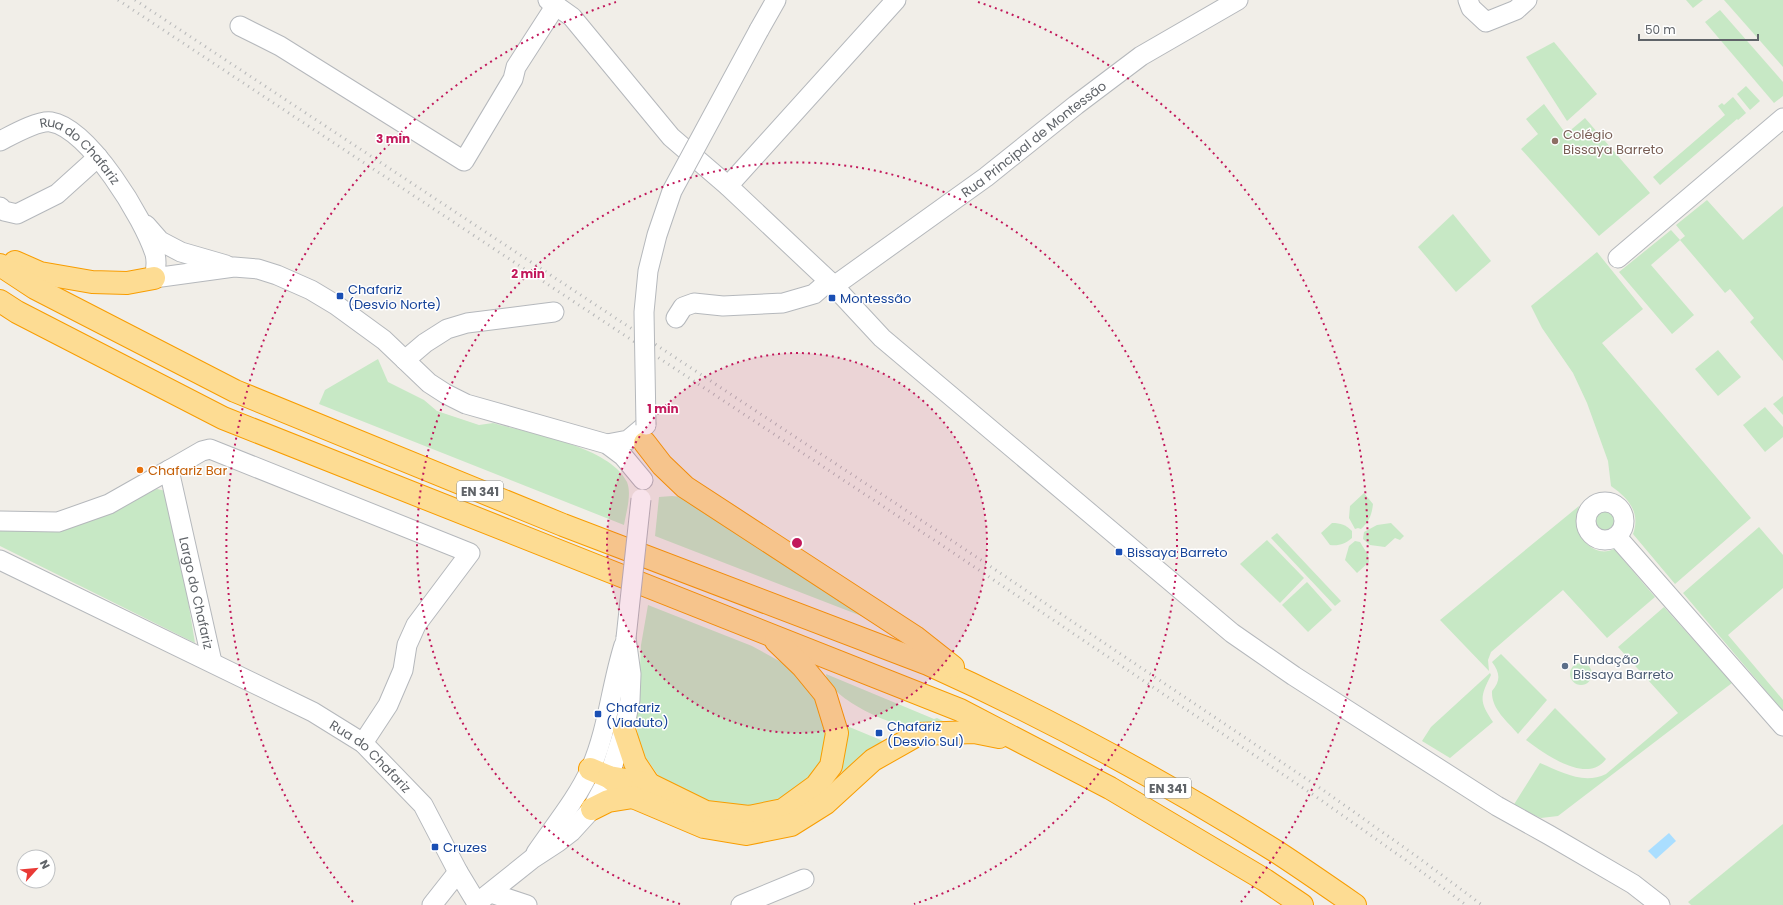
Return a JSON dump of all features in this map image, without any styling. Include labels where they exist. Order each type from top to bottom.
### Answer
[{"type":"highway","points":[[0,253],[9,259],[40,273],[66,278],[127,283],[154,278]]},
{"type":"highway","name":"EN 341","points":[[0,265],[35,288],[235,391],[563,525],[928,664],[974,684],[1109,754],[1189,799],[1278,853],[1355,905]]},
{"type":"highway","name":"EN 341","points":[[0,301],[16,312],[223,418],[960,710],[1110,788],[1265,880],[1302,905]]},
{"type":"highway","points":[[646,434],[662,465],[685,486],[915,637],[974,684]]},
{"type":"highway","points":[[600,773],[641,791],[706,812],[749,817],[783,810],[816,786],[832,766],[837,733],[825,694],[802,666],[768,633]]},
{"type":"highway","points":[[624,730],[635,763],[641,791]]},
{"type":"highway","points":[[592,809],[608,801],[641,791],[704,828],[746,834],[791,825],[826,803],[872,760],[919,734],[974,732],[1024,742]]},
{"type":"street","points":[[482,900],[532,859],[571,832],[592,809],[600,773],[606,722],[617,668],[626,638],[642,489],[646,434],[644,312],[648,271],[657,235],[672,191],[776,0]]},
{"type":"street","points":[[728,186],[879,7],[896,0]]},
{"type":"street","name":"Rua Principal de Montessão","points":[[676,318],[683,307],[694,303],[723,306],[783,303],[814,294],[986,177],[1076,105],[1141,56],[1238,0]]},
{"type":"street","points":[[1468,0],[1471,8],[1486,22],[1516,10],[1527,0]]},
{"type":"street","points":[[240,26],[280,46],[464,161],[513,79],[516,67],[552,3],[572,17],[671,137],[728,186],[831,283],[882,338],[1232,633],[1294,676],[1498,806],[1626,880],[1660,905]]},
{"type":"street","points":[[1618,258],[1783,118]]},
{"type":"street","name":"Rua do Chafariz","points":[[0,141],[35,125],[50,122],[65,127],[98,157],[127,197],[140,218],[160,241],[182,252],[234,267]]},
{"type":"street","points":[[0,207],[4,211],[17,214],[35,206],[57,194],[98,157]]},
{"type":"street","name":"Rua do Chafariz","points":[[140,218],[155,255],[157,267],[154,278]]},
{"type":"street","points":[[154,278],[234,267],[258,269],[277,275],[311,290],[336,305],[384,340],[430,383],[446,394],[466,404],[607,444],[623,456],[642,489]]},
{"type":"street","points":[[405,360],[447,329],[467,323],[554,312]]},
{"type":"street","points":[[607,444],[628,440],[646,434]]},
{"type":"street","points":[[623,456],[636,451],[646,434]]},
{"type":"street","points":[[0,521],[58,522],[109,504],[202,451],[210,449],[470,553],[416,625],[407,645],[403,670],[388,705],[363,743]]},
{"type":"street","name":"Largo do Chafariz","points":[[169,470],[212,662]]},
{"type":"street","points":[[1617,536],[1783,726]]},
{"type":"street","name":"Largo do Chafariz","points":[[0,560],[212,662]]},
{"type":"street","points":[[532,859],[574,800],[600,773],[624,730],[630,700],[631,674],[626,638]]},
{"type":"street","name":"Rua do Chafariz","points":[[212,662],[313,712],[363,743],[423,805],[458,872],[482,900]]},
{"type":"street","points":[[432,905],[458,872]]},
{"type":"street","points":[[741,905],[804,880]]},
{"type":"street","points":[[482,900],[527,905]]},
{"type":"green space","points":[[1686,0],[1703,0],[1693,8]]},
{"type":"green space","points":[[1724,0],[1783,0],[1783,67]]},
{"type":"green space","points":[[1720,10],[1783,82],[1783,96],[1774,103],[1705,22]]},
{"type":"green space","points":[[1554,42],[1597,94],[1567,121],[1526,57]]},
{"type":"green space","points":[[1746,86],[1760,101],[1750,110],[1737,94]]},
{"type":"green space","points":[[1733,97],[1746,113],[1660,185],[1653,177],[1725,115],[1718,106],[1722,103],[1724,105]]},
{"type":"green space","points":[[1544,104],[1566,134],[1585,118],[1650,193],[1599,236],[1521,149],[1538,134],[1526,119]]},
{"type":"green space","points":[[1707,200],[1743,240],[1783,206],[1783,361],[1750,322],[1754,318],[1730,289],[1725,293],[1680,240],[1685,236],[1676,225]]},
{"type":"green space","points":[[1453,214],[1491,261],[1456,292],[1418,247]]},
{"type":"green space","points":[[1671,230],[1680,240],[1651,265],[1694,315],[1672,334],[1619,272]]},
{"type":"green space","points":[[1597,252],[1643,309],[1602,343],[1751,518],[1675,584],[1633,534],[1635,526],[1634,512],[1623,495],[1611,486],[1608,461],[1587,403],[1573,373],[1542,328],[1531,306]]},
{"type":"green space","points":[[1718,350],[1741,377],[1718,396],[1695,369]]},
{"type":"green space","points":[[378,359],[388,382],[424,400],[437,411],[479,425],[493,423],[567,443],[604,459],[618,470],[627,482],[629,498],[624,525],[319,404],[325,390]]},
{"type":"green space","points":[[1783,396],[1783,415],[1773,404]]},
{"type":"green space","points":[[1765,407],[1783,427],[1783,437],[1765,452],[1743,425]]},
{"type":"green space","points":[[157,489],[166,491],[183,570],[195,643],[0,546],[0,527],[99,517]]},
{"type":"green space","points":[[1364,493],[1373,504],[1372,511],[1370,518],[1364,526],[1361,529],[1355,529],[1349,518],[1350,506]]},
{"type":"green space","points":[[659,497],[682,497],[877,622],[655,536]]},
{"type":"green space","points":[[1579,506],[1577,514],[1578,528],[1587,544],[1592,548],[1602,551],[1614,549],[1655,597],[1607,638],[1563,590],[1491,652],[1488,660],[1489,671],[1440,620]]},
{"type":"green space","points":[[1604,509],[1612,513],[1616,521],[1612,529],[1604,533],[1596,529],[1592,521],[1596,513]]},
{"type":"green space","points":[[1332,523],[1341,524],[1348,527],[1352,531],[1352,538],[1342,544],[1330,545],[1321,533]]},
{"type":"green space","points":[[1391,523],[1404,536],[1400,540],[1395,538],[1385,547],[1370,545],[1363,539],[1364,532],[1377,525]]},
{"type":"green space","points":[[1759,527],[1783,555],[1783,588],[1728,635],[1783,700],[1783,711],[1683,593]]},
{"type":"green space","points":[[1277,533],[1341,601],[1335,606],[1271,538]]},
{"type":"green space","points":[[1267,540],[1304,578],[1280,603],[1240,564]]},
{"type":"green space","points":[[1355,541],[1360,542],[1368,555],[1369,562],[1357,573],[1345,560],[1349,546]]},
{"type":"green space","points":[[1307,582],[1332,610],[1308,632],[1282,605]]},
{"type":"green space","points":[[648,605],[752,646],[801,673],[812,689],[827,735],[826,750],[817,774],[775,804],[722,809],[660,778],[644,755],[638,736],[635,715],[639,690],[641,645]]},
{"type":"green space","points":[[1664,607],[1732,683],[1558,816],[1541,818],[1513,806],[1540,763],[1581,778],[1597,777],[1606,774],[1678,713],[1618,647]]},
{"type":"green space","points":[[1501,654],[1547,700],[1518,734],[1500,714],[1492,697],[1492,691],[1498,680],[1498,673],[1492,662]]},
{"type":"green space","points":[[1577,663],[1585,663],[1592,670],[1592,678],[1585,685],[1577,685],[1570,678],[1570,670]]},
{"type":"green space","points":[[1490,673],[1491,675],[1483,694],[1483,704],[1493,722],[1450,758],[1422,741],[1431,727]]},
{"type":"green space","points":[[826,674],[949,724],[912,727],[890,722],[848,701],[829,683]]},
{"type":"green space","points":[[1555,708],[1606,759],[1598,766],[1588,769],[1577,768],[1544,753],[1526,740]]},
{"type":"green space","points":[[847,726],[883,741],[844,773],[842,772]]},
{"type":"green space","points":[[1783,824],[1783,905],[1691,905],[1688,902]]},
{"type":"water","points":[[1669,833],[1676,841],[1656,859],[1648,851]]},
{"type":"railway","points":[[118,0],[949,550],[1318,798],[1466,905]]},
{"type":"railway","points":[[135,0],[954,542],[1323,790],[1482,905]]},
{"type":"place","name":"Colégio Bissaya Barreto","points":[[1555,141]]},
{"type":"place","name":"Chafariz (Desvio Norte)","points":[[340,296]]},
{"type":"place","name":"Montessão","points":[[832,298]]},
{"type":"place","name":"Chafariz Bar","points":[[140,470]]},
{"type":"place","name":"Bissaya Barreto","points":[[1119,552]]},
{"type":"place","name":"Fundação Bissaya Barreto","points":[[1565,666]]},
{"type":"place","name":"Chafariz (Viaduto)","points":[[598,714]]},
{"type":"place","name":"Chafariz (Desvio Sul)","points":[[879,733]]},
{"type":"place","name":"Cruzes","points":[[435,847]]}]
